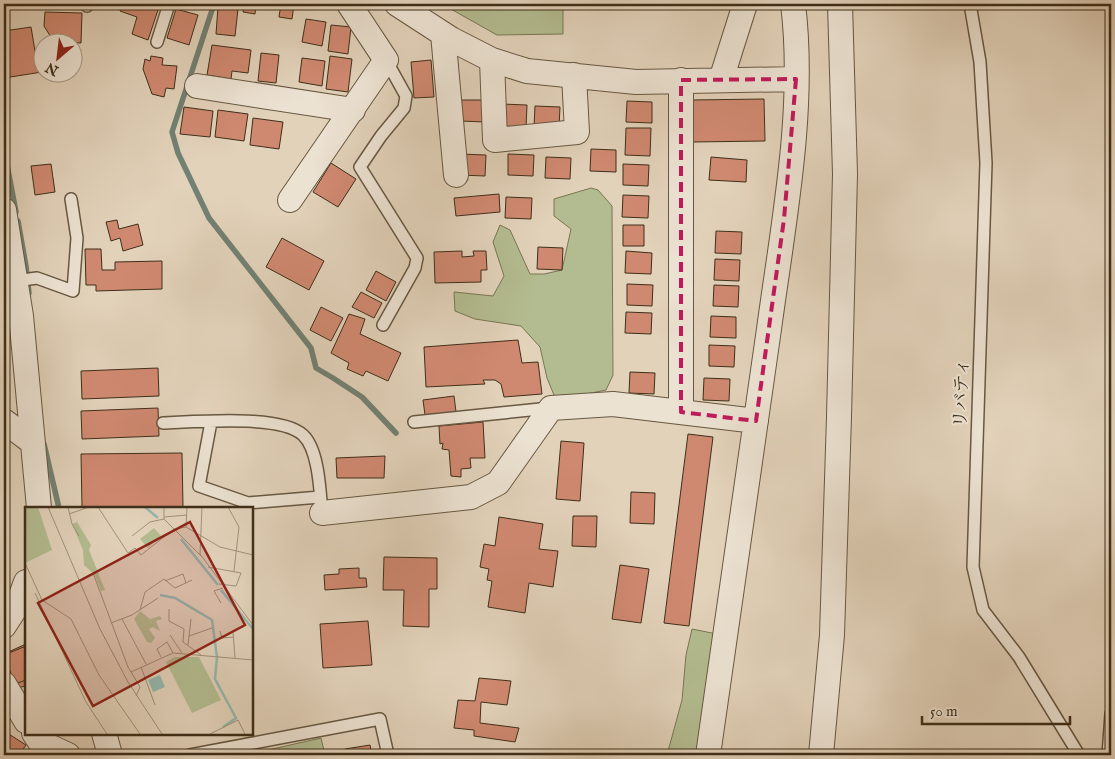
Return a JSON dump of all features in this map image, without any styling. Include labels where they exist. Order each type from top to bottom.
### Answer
[{"type":"street","points":[[290,200],[386,60],[349,4]]},
{"type":"street","points":[[397,4],[443,34],[492,60],[527,71],[636,82],[796,79]]},
{"type":"street","points":[[721,80],[745,4]]},
{"type":"street","points":[[708,755],[784,219],[796,115],[797,37],[793,4]]},
{"type":"street","points":[[821,755],[832,635],[840,417],[845,174],[840,4]]},
{"type":"street","points":[[443,34],[456,175]]},
{"type":"street","points":[[492,60],[495,140],[577,132],[574,76]]},
{"type":"street","points":[[681,80],[682,412]]},
{"type":"street","points":[[197,86],[353,110]]},
{"type":"street","points":[[4,210],[26,279],[12,310],[32,442],[39,507]]},
{"type":"street","points":[[321,505],[472,497],[498,483],[551,408],[613,404],[756,421]]},
{"type":"street","points":[[4,421],[32,442]]},
{"type":"street","points":[[4,626],[16,606],[25,584]]},
{"type":"street","points":[[4,684],[25,719]]},
{"type":"street","points":[[104,734],[110,755]]},
{"type":"street","points":[[35,743],[68,755]]},
{"type":"lane","points":[[157,42],[169,4]]},
{"type":"lane","name":"リバティ","points":[[970,4],[980,62],[986,163],[973,567],[983,610],[1019,657],[1079,755]]},
{"type":"lane","points":[[383,325],[415,268],[416,258],[360,167],[381,136],[404,108],[406,96],[386,60]]},
{"type":"lane","points":[[26,279],[73,292],[77,238],[71,199]]},
{"type":"lane","points":[[414,422],[551,408]]},
{"type":"lane","points":[[163,423],[211,422],[252,422],[288,427],[304,436],[315,456],[321,505],[248,504],[198,486],[211,422]]},
{"type":"lane","points":[[1108,755],[1111,714]]},
{"type":"lane","points":[[190,755],[380,719],[388,755]]},
{"type":"highlighted area","points":[[796,79],[784,219],[756,421],[681,412],[681,80]]},
{"type":"green space","points":[[442,4],[563,4],[563,34],[497,35]]},
{"type":"green space","points":[[591,188],[598,190],[612,206],[613,375],[606,390],[556,400],[547,378],[540,347],[521,326],[475,319],[455,311],[454,292],[493,296],[504,276],[493,242],[500,225],[510,230],[530,274],[544,274],[562,270],[571,229],[554,216],[554,199]]},
{"type":"green space","points":[[692,629],[717,634],[704,755],[667,755],[682,700],[686,655]]},
{"type":"green space","points":[[321,738],[325,755],[246,755]]},
{"type":"building","points":[[122,4],[160,4],[148,40],[132,34],[137,17],[120,11]]},
{"type":"building","points":[[245,4],[256,4],[255,14],[243,12]]},
{"type":"building","points":[[281,4],[294,4],[292,19],[279,17]]},
{"type":"building","points":[[218,7],[238,9],[235,36],[216,34]]},
{"type":"building","points":[[176,9],[198,15],[189,45],[167,38]]},
{"type":"building","points":[[45,12],[82,13],[81,32],[48,32],[44,26]]},
{"type":"building","points":[[306,19],[326,22],[322,46],[302,42]]},
{"type":"building","points":[[331,25],[351,27],[348,54],[328,51]]},
{"type":"building","points":[[31,27],[32,74],[4,78],[4,31]]},
{"type":"building","points":[[212,45],[251,50],[248,73],[232,71],[231,79],[207,75]]},
{"type":"building","points":[[261,53],[279,55],[276,83],[258,81]]},
{"type":"building","points":[[151,56],[163,58],[162,65],[177,66],[174,89],[166,88],[164,97],[152,94],[143,69],[145,59],[150,61]]},
{"type":"building","points":[[330,56],[352,59],[348,92],[326,89]]},
{"type":"building","points":[[302,58],[325,61],[322,86],[299,82]]},
{"type":"building","points":[[431,60],[434,97],[414,98],[411,62]]},
{"type":"building","points":[[764,99],[765,141],[692,142],[691,100]]},
{"type":"building","points":[[461,100],[486,100],[485,122],[460,121]]},
{"type":"building","points":[[627,101],[652,102],[652,123],[626,122]]},
{"type":"building","points":[[501,104],[527,105],[526,127],[500,126]]},
{"type":"building","points":[[535,106],[560,107],[559,128],[534,127]]},
{"type":"building","points":[[184,107],[213,111],[210,137],[180,134]]},
{"type":"building","points":[[218,110],[248,114],[244,141],[215,137]]},
{"type":"building","points":[[253,118],[283,122],[279,149],[250,145]]},
{"type":"building","points":[[626,128],[651,128],[650,156],[625,155]]},
{"type":"building","points":[[591,149],[616,150],[616,172],[590,171]]},
{"type":"building","points":[[460,154],[486,155],[485,176],[459,175]]},
{"type":"building","points":[[508,154],[534,155],[533,176],[508,175]]},
{"type":"building","points":[[546,157],[571,158],[570,179],[545,178]]},
{"type":"building","points":[[711,157],[747,160],[746,182],[709,180]]},
{"type":"building","points":[[331,163],[356,179],[338,207],[313,192]]},
{"type":"building","points":[[51,164],[55,192],[35,195],[31,166]]},
{"type":"building","points":[[623,164],[649,165],[648,186],[623,185]]},
{"type":"building","points":[[499,194],[500,212],[456,216],[454,198]]},
{"type":"building","points":[[623,195],[649,196],[648,218],[622,217]]},
{"type":"building","points":[[506,197],[532,198],[531,219],[505,218]]},
{"type":"building","points":[[117,220],[119,229],[138,224],[143,245],[123,251],[120,238],[111,241],[106,222]]},
{"type":"building","points":[[623,225],[644,225],[644,246],[623,246]]},
{"type":"building","points":[[716,231],[742,232],[741,254],[715,253]]},
{"type":"building","points":[[282,238],[324,261],[309,290],[266,267]]},
{"type":"building","points":[[538,247],[563,248],[562,270],[537,269]]},
{"type":"building","points":[[85,249],[101,249],[102,270],[115,270],[115,262],[162,261],[162,289],[96,291],[96,285],[86,285]]},
{"type":"building","points":[[462,251],[462,257],[474,256],[473,251],[486,251],[487,270],[481,270],[481,282],[435,283],[434,252]]},
{"type":"building","points":[[626,251],[652,253],[651,274],[625,273]]},
{"type":"building","points":[[715,259],[740,260],[739,281],[714,280]]},
{"type":"building","points":[[376,271],[396,282],[386,301],[366,290]]},
{"type":"building","points":[[627,284],[653,285],[652,306],[627,305]]},
{"type":"building","points":[[714,285],[739,286],[738,307],[713,306]]},
{"type":"building","points":[[361,292],[382,303],[374,318],[352,307]]},
{"type":"building","points":[[321,307],[343,318],[331,341],[310,330]]},
{"type":"building","points":[[626,312],[652,313],[651,334],[625,333]]},
{"type":"building","points":[[349,314],[365,319],[360,334],[401,353],[388,381],[366,371],[363,376],[347,369],[349,363],[331,353]]},
{"type":"building","points":[[711,316],[736,317],[736,338],[710,337]]},
{"type":"building","points":[[518,340],[522,363],[538,362],[542,394],[504,397],[501,384],[495,380],[483,380],[485,384],[426,387],[424,347]]},
{"type":"building","points":[[709,345],[735,346],[734,367],[709,366]]},
{"type":"building","points":[[158,368],[159,396],[82,399],[81,371]]},
{"type":"building","points":[[630,372],[655,373],[654,394],[629,393]]},
{"type":"building","points":[[4,378],[9,382],[4,389]]},
{"type":"building","points":[[704,378],[730,379],[729,401],[703,400]]},
{"type":"building","points":[[454,396],[456,412],[425,415],[423,400]]},
{"type":"building","points":[[158,408],[159,436],[82,439],[81,411]]},
{"type":"building","points":[[483,422],[485,458],[470,458],[471,468],[461,469],[461,477],[451,476],[449,450],[442,449],[443,443],[440,444],[439,426]]},
{"type":"building","points":[[688,434],[713,437],[689,626],[664,623]]},
{"type":"building","points":[[561,441],[584,443],[580,501],[556,499]]},
{"type":"building","points":[[182,453],[183,507],[82,507],[81,454]]},
{"type":"building","points":[[385,456],[384,478],[337,478],[336,458]]},
{"type":"building","points":[[631,492],[655,493],[654,524],[630,523]]},
{"type":"building","points":[[573,516],[597,516],[596,547],[572,546]]},
{"type":"building","points":[[499,517],[543,524],[539,549],[558,551],[553,587],[529,583],[525,613],[488,607],[492,581],[487,580],[489,569],[480,567],[484,544],[495,546]]},
{"type":"building","points":[[384,557],[437,558],[437,589],[429,589],[429,627],[403,626],[404,590],[383,590]]},
{"type":"building","points":[[620,565],[649,569],[641,623],[612,619]]},
{"type":"building","points":[[359,568],[359,578],[366,578],[367,587],[325,590],[324,575],[339,574],[339,569]]},
{"type":"building","points":[[368,621],[372,665],[323,668],[320,624]]},
{"type":"building","points":[[25,644],[25,686],[15,689],[4,654]]},
{"type":"building","points":[[25,646],[25,680],[15,684],[4,655]]},
{"type":"building","points":[[479,678],[511,681],[507,705],[481,702],[480,723],[519,728],[515,742],[474,736],[474,730],[454,728],[458,700],[475,701]]},
{"type":"building","points":[[4,731],[26,745],[19,755],[4,755]]},
{"type":"building","points":[[370,745],[372,755],[346,755],[345,749]]},
{"type":"waterway","points":[[214,4],[172,132],[178,153],[209,218],[311,348],[316,368],[362,397],[396,433]]},
{"type":"waterway","points":[[4,149],[16,212]]},
{"type":"waterway","points":[[18,221],[29,293]]},
{"type":"waterway","points":[[44,444],[59,507]]}]
